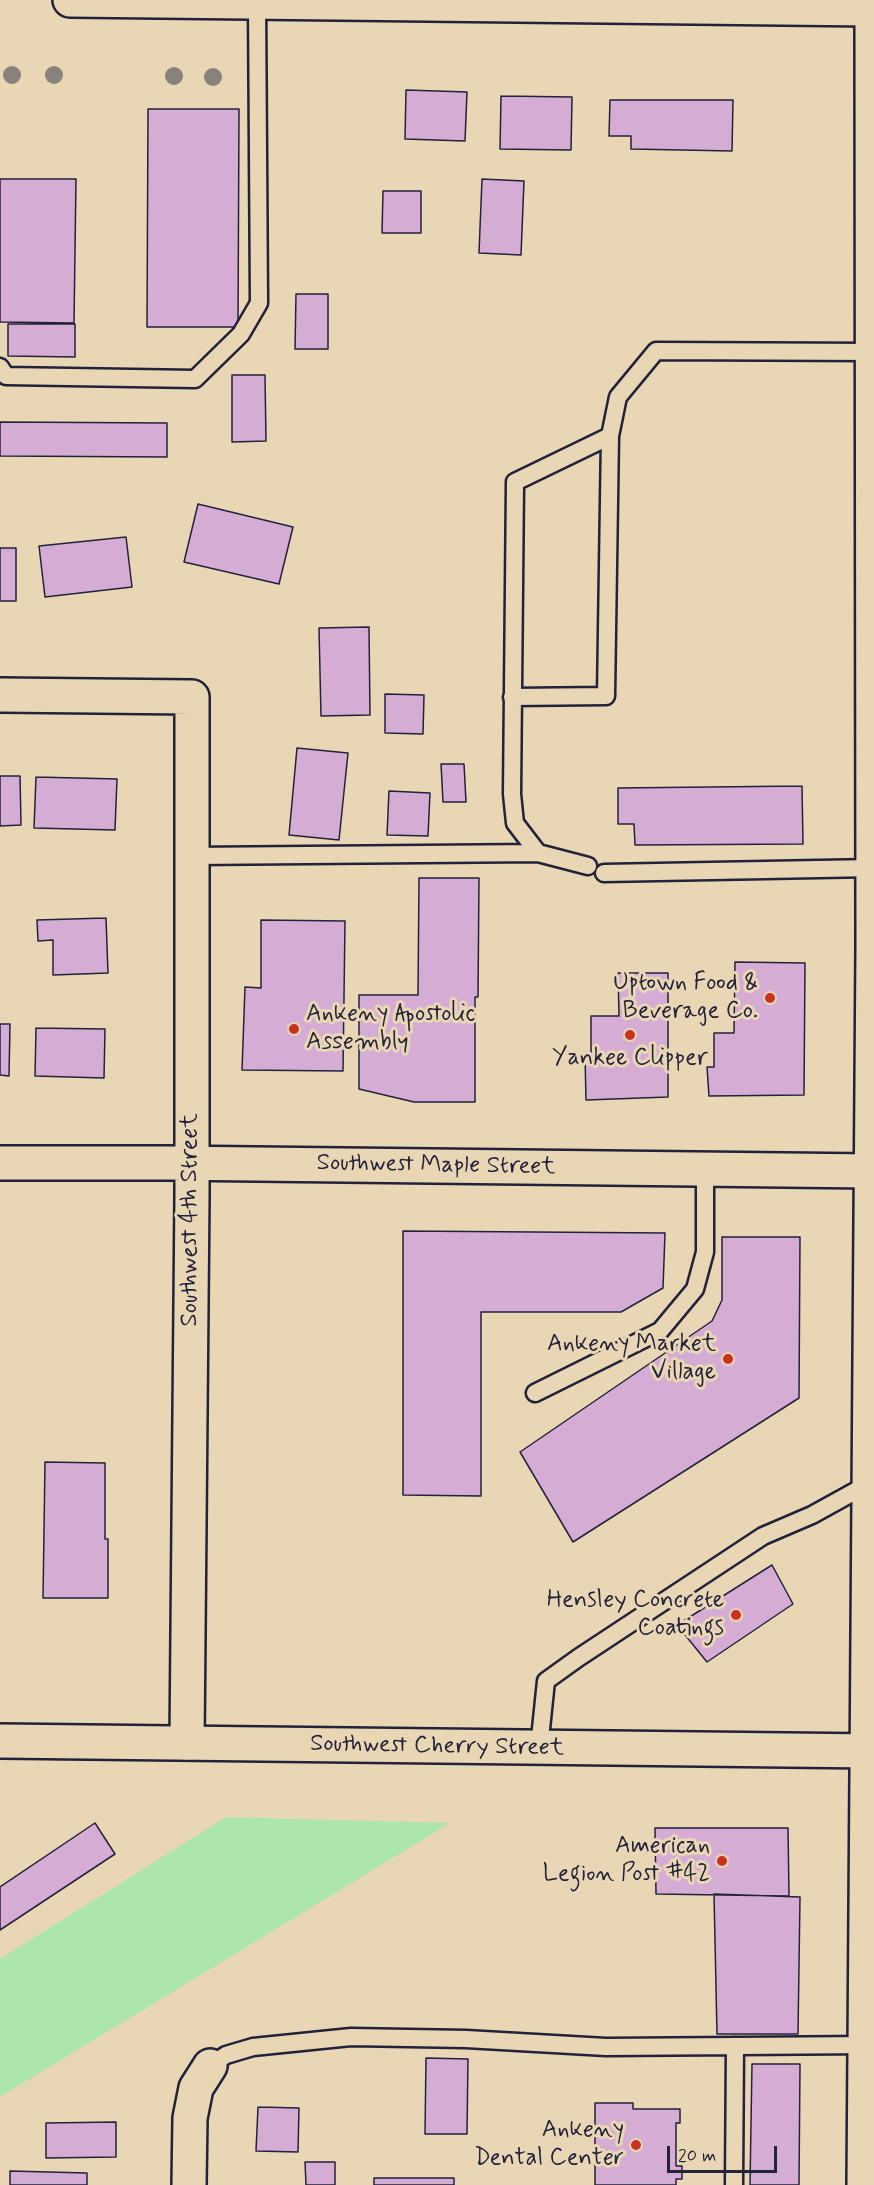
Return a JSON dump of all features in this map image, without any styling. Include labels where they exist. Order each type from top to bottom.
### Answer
[{"type":"street","points":[[70,0],[872,5],[874,351],[869,2045],[864,2185]]},
{"type":"street","name":"Southwest 4th Street","points":[[0,695],[192,697],[192,1163],[187,1743]]},
{"type":"street","name":"Southwest Maple Street","points":[[0,1163],[872,1171]]},
{"type":"street","name":"Southwest Cherry Street","points":[[0,1741],[870,1751]]},
{"type":"street","points":[[189,2185],[190,2118],[196,2088],[210,2066]]},
{"type":"lane","points":[[0,367],[6,376],[195,379],[241,334],[259,303],[257,2]]},
{"type":"lane","points":[[512,697],[606,696],[610,436],[618,397],[656,351],[874,351]]},
{"type":"lane","points":[[538,853],[515,823],[512,794],[515,482],[610,436]]},
{"type":"lane","points":[[192,856],[538,853],[588,866]]},
{"type":"lane","points":[[604,873],[873,868]]},
{"type":"lane","points":[[535,1393],[660,1331],[696,1288],[705,1252],[705,1169]]},
{"type":"lane","points":[[539,1748],[546,1681],[763,1536],[812,1515],[870,1483]]},
{"type":"lane","points":[[210,2066],[226,2055],[253,2047],[351,2037],[466,2039],[606,2047],[869,2045]]},
{"type":"lane","points":[[734,2185],[735,2046]]},
{"type":"green space","points":[[226,1817],[450,1823],[0,2097],[0,1959]]},
{"type":"building","points":[[406,90],[467,92],[465,141],[405,139]]},
{"type":"building","points":[[501,96],[572,97],[571,150],[500,149]]},
{"type":"building","points":[[610,100],[733,100],[732,151],[631,149],[631,136],[609,136]]},
{"type":"building","points":[[148,109],[239,109],[238,327],[147,327]]},
{"type":"building","points":[[0,179],[76,179],[74,323],[0,322]]},
{"type":"building","points":[[482,179],[524,181],[521,255],[479,253]]},
{"type":"building","points":[[383,191],[421,191],[421,233],[382,233]]},
{"type":"building","points":[[296,294],[328,294],[328,349],[295,349]]},
{"type":"building","points":[[8,324],[75,324],[75,357],[8,356]]},
{"type":"building","points":[[232,375],[265,375],[266,441],[232,442]]},
{"type":"building","points":[[0,422],[167,423],[167,457],[0,456]]},
{"type":"building","points":[[198,504],[293,527],[279,584],[184,562]]},
{"type":"building","points":[[126,537],[132,587],[45,597],[39,546]]},
{"type":"building","points":[[0,548],[16,548],[16,601],[0,601]]},
{"type":"building","points":[[369,627],[370,715],[321,716],[319,628]]},
{"type":"building","points":[[385,694],[424,695],[423,734],[385,733]]},
{"type":"building","points":[[297,748],[348,753],[339,840],[289,835]]},
{"type":"building","points":[[441,764],[464,764],[466,802],[443,802]]},
{"type":"building","points":[[0,776],[20,776],[21,825],[0,826]]},
{"type":"building","points":[[36,777],[117,779],[115,830],[34,828]]},
{"type":"building","points":[[802,786],[803,844],[635,845],[634,824],[618,824],[618,788]]},
{"type":"building","points":[[389,791],[430,793],[428,836],[387,835]]},
{"type":"building","points":[[419,878],[479,878],[478,997],[475,997],[475,1102],[414,1102],[359,1089],[359,995],[418,995]]},
{"type":"building","points":[[106,918],[108,973],[53,975],[53,940],[38,941],[37,920]]},
{"type":"building","name":"Ankeny Apostolic Assembly","points":[[261,920],[345,921],[343,1071],[242,1070],[245,987],[261,988]]},
{"type":"building","name":"Uptown Food & Beverage Co.","points":[[735,962],[805,963],[804,1095],[709,1096],[707,1067],[714,1067],[714,1033],[734,1033]]},
{"type":"building","name":"Yankee Clipper","points":[[618,973],[668,973],[668,1097],[586,1100],[585,1055],[591,1055],[591,1016],[619,1016]]},
{"type":"building","points":[[0,1024],[10,1024],[9,1076],[0,1075]]},
{"type":"building","points":[[36,1028],[105,1029],[104,1078],[35,1076]]},
{"type":"building","points":[[403,1231],[665,1233],[663,1288],[621,1312],[481,1312],[481,1496],[403,1495]]},
{"type":"building","name":"Ankeny Market Village","points":[[722,1237],[800,1237],[799,1398],[573,1542],[520,1452],[712,1321],[722,1300]]},
{"type":"building","points":[[45,1462],[105,1463],[108,1598],[43,1598]]},
{"type":"building","name":"Hensley Concrete Coatings","points":[[772,1565],[793,1604],[707,1662],[677,1625]]},
{"type":"building","points":[[95,1823],[115,1854],[0,1930],[0,1887]]},
{"type":"building","name":"American Legion Post #42","points":[[655,1828],[788,1828],[789,1896],[656,1894]]},
{"type":"building","points":[[714,1894],[800,1897],[798,2034],[717,2034]]},
{"type":"building","points":[[426,2058],[468,2059],[467,2134],[425,2134]]},
{"type":"building","points":[[752,2064],[800,2064],[799,2185],[750,2185]]},
{"type":"building","name":"Ankeny Dental Center","points":[[595,2103],[633,2103],[633,2109],[680,2109],[680,2123],[676,2123],[676,2166],[682,2166],[682,2179],[676,2179],[676,2185],[595,2185]]},
{"type":"building","points":[[258,2107],[299,2108],[298,2152],[256,2151]]},
{"type":"building","points":[[116,2122],[116,2157],[46,2158],[46,2123]]},
{"type":"building","points":[[305,2162],[335,2162],[335,2185],[306,2185]]},
{"type":"building","points":[[10,2171],[87,2173],[87,2185],[10,2185]]},
{"type":"building","points":[[374,2178],[454,2178],[454,2185],[374,2185]]},
{"type":"place","name":"Uptown Food & Beverage Co.","points":[[770,998]]},
{"type":"place","name":"Ankeny Apostolic Assembly","points":[[294,1029]]},
{"type":"place","name":"Yankee Clipper","points":[[630,1035]]},
{"type":"place","name":"Ankeny Market Village","points":[[728,1359]]},
{"type":"place","name":"Hensley Concrete Coatings","points":[[736,1615]]},
{"type":"place","name":"American Legion Post #42","points":[[722,1861]]},
{"type":"place","name":"Ankeny Dental Center","points":[[636,2145]]}]
